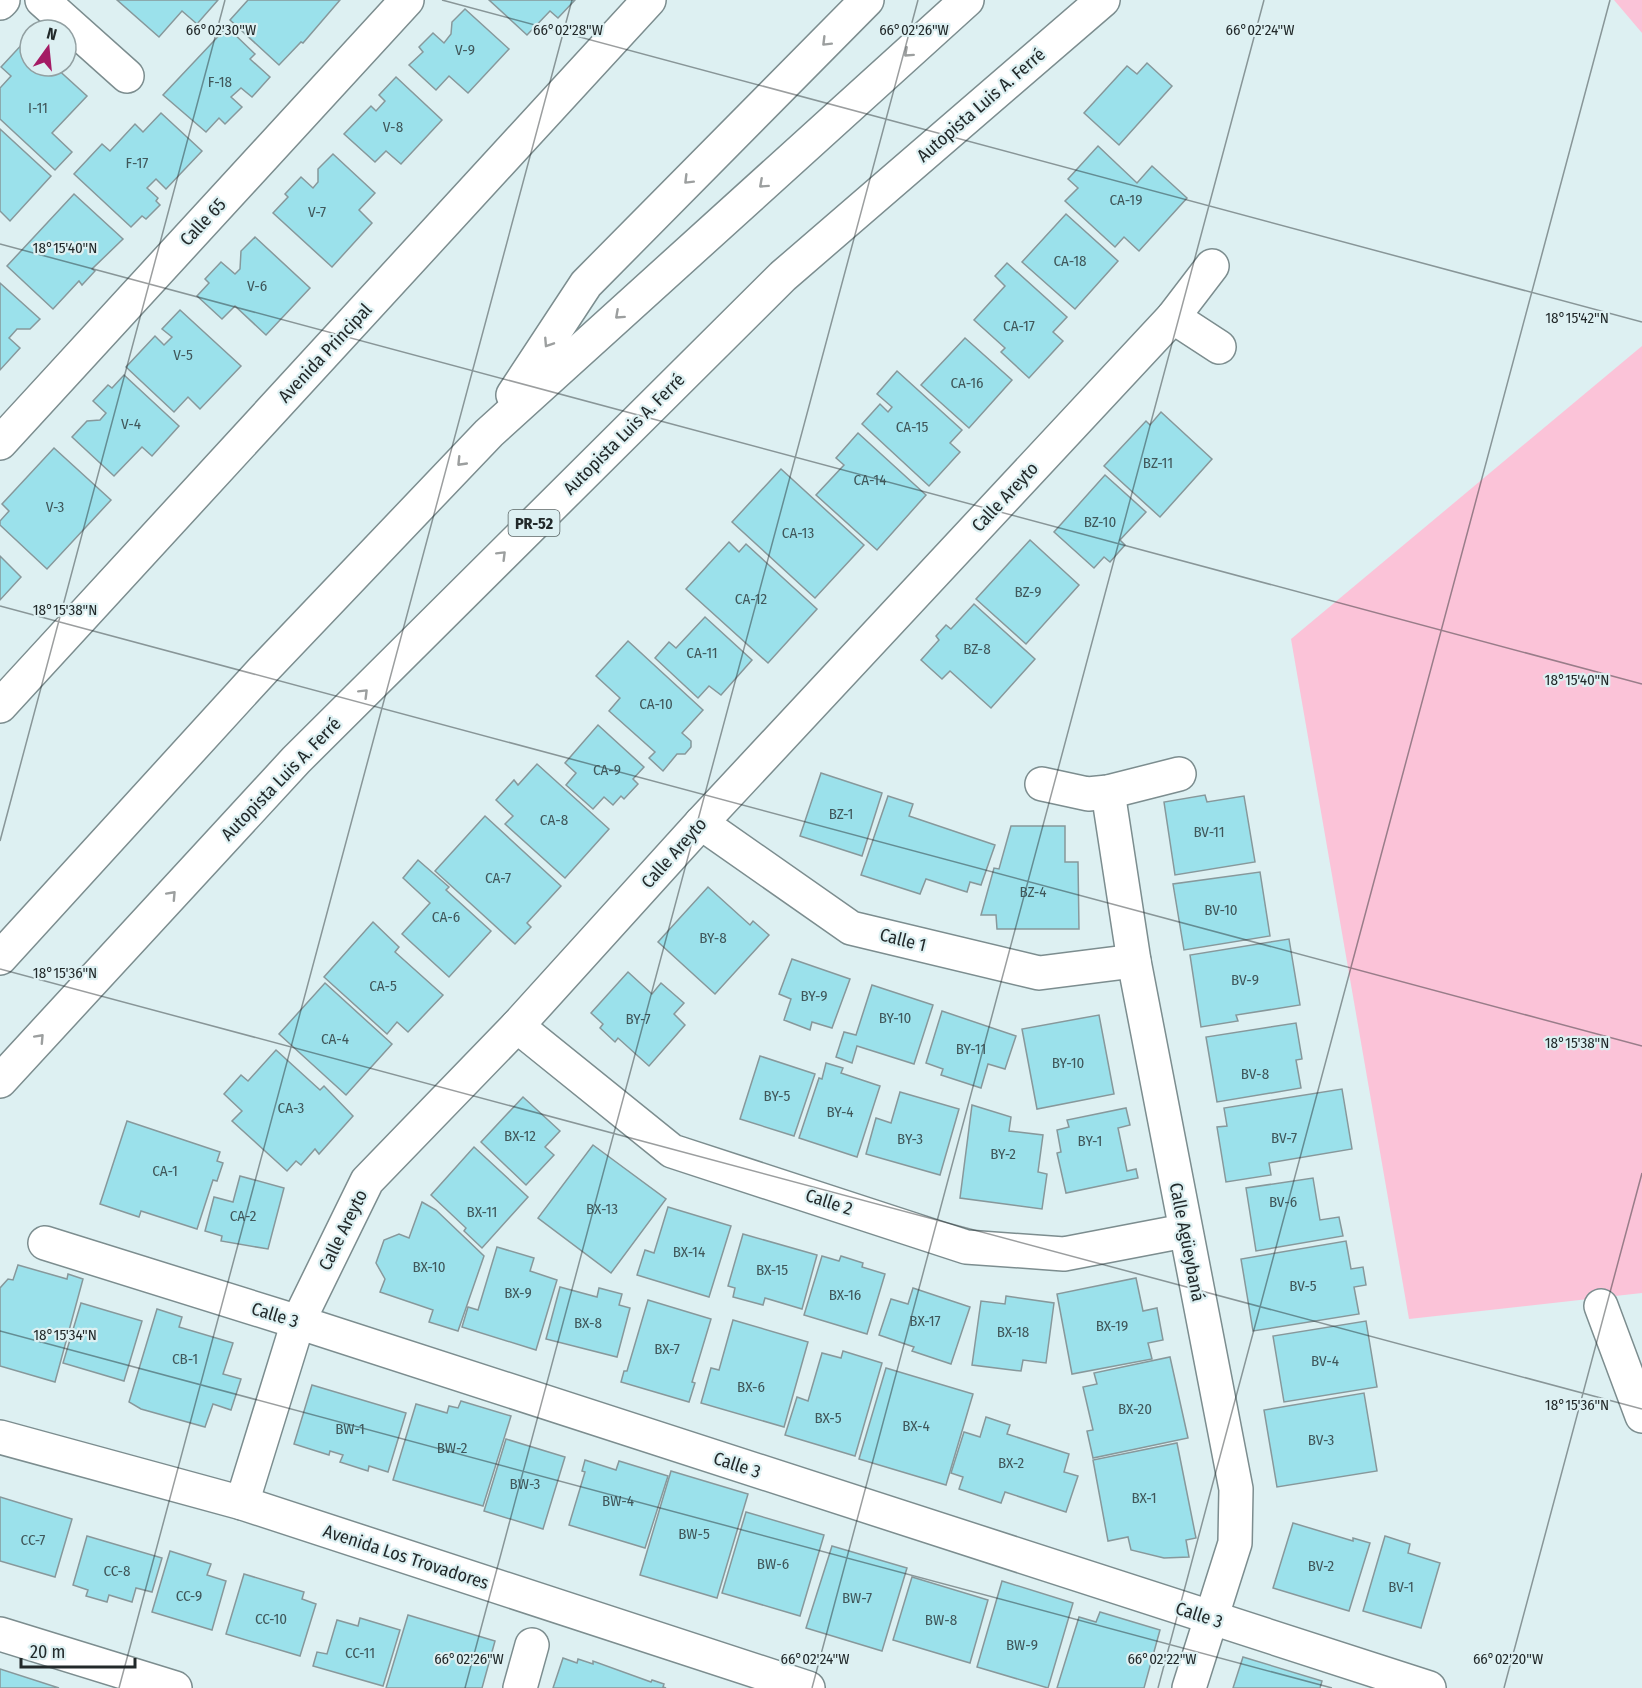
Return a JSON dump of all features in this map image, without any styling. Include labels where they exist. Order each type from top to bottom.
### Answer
[{"type":"main road","points":[[42,0],[127,76]]},
{"type":"main road","name":"Calle 65","points":[[0,443],[407,0]]},
{"type":"main road","name":"Avenida Principal","points":[[0,706],[649,0]]},
{"type":"main road","points":[[489,433],[586,284],[867,0]]},
{"type":"main road","points":[[0,958],[263,670],[489,433],[967,0]]},
{"type":"main road","name":"Autopista Luis A. Ferré","points":[[0,1081],[296,760],[783,276],[1103,0]]},
{"type":"main road","name":"Calle Areyto","points":[[242,1503],[298,1322],[367,1181],[517,1026],[701,823],[1173,317],[1212,266]]},
{"type":"main road","points":[[1173,317],[1220,347]]},
{"type":"main road","points":[[1042,784],[1088,794],[1108,792],[1179,774]]},
{"type":"main road","name":"Calle Agüeybaná","points":[[1108,792],[1134,961],[1184,1231],[1236,1490],[1235,1543],[1189,1688]]},
{"type":"main road","name":"Calle 1","points":[[701,823],[851,928],[1039,973],[1134,961]]},
{"type":"main road","name":"Calle 2","points":[[517,1026],[672,1151],[966,1247],[1064,1254],[1184,1231]]},
{"type":"main road","name":"Calle 3","points":[[45,1244],[298,1322],[1429,1688]]},
{"type":"main road","points":[[1601,1306],[1642,1416]]},
{"type":"main road","name":"Avenida Los Trovadores","points":[[0,1437],[242,1503],[808,1688]]},
{"type":"main road","points":[[0,1634],[175,1688]]},
{"type":"main road","points":[[520,1688],[532,1645]]},
{"type":"shaded area","points":[[1614,0],[1642,0],[1642,33]]},
{"type":"shaded area","points":[[1642,346],[1642,1293],[1409,1319],[1291,639]]},
{"type":"building","points":[[117,0],[218,0],[197,24],[182,11],[159,37]]},
{"type":"building","points":[[248,0],[340,0],[303,43],[301,42],[279,65],[230,20]]},
{"type":"building","points":[[489,0],[575,0],[558,18],[550,11],[527,35]]},
{"type":"building","points":[[465,9],[509,49],[468,93],[449,76],[436,90],[409,65],[423,52],[419,47],[433,33],[444,43],[451,34],[452,22]]},
{"type":"building","points":[[227,27],[255,54],[250,59],[270,77],[252,97],[241,88],[231,97],[242,107],[225,124],[219,118],[206,132],[163,95]]},
{"type":"building","points":[[18,49],[18,78],[67,78],[87,96],[52,133],[72,152],[55,170],[0,119],[0,88],[11,76],[1,67]]},
{"type":"building","points":[[1147,63],[1172,86],[1119,145],[1084,113],[1127,66],[1137,74]]},
{"type":"building","points":[[396,77],[442,120],[401,164],[386,151],[375,162],[344,134],[371,106],[376,111],[385,101],[379,95]]},
{"type":"building","points":[[161,113],[202,151],[166,189],[156,179],[147,188],[158,198],[156,201],[160,205],[146,219],[142,216],[131,227],[74,174],[102,144],[110,151],[135,124],[143,132]]},
{"type":"building","points":[[0,129],[51,176],[10,221],[0,211]]},
{"type":"building","points":[[1098,146],[1137,183],[1152,166],[1187,198],[1139,251],[1124,237],[1115,247],[1065,201],[1078,188],[1068,179]]},
{"type":"building","points":[[333,154],[375,193],[359,210],[372,223],[332,267],[273,213],[288,197],[285,194],[301,177],[313,188],[318,182],[318,169]]},
{"type":"building","points":[[74,194],[123,239],[92,269],[95,271],[82,285],[79,281],[53,309],[7,266]]},
{"type":"building","points":[[1066,214],[1118,261],[1075,309],[1022,262]]},
{"type":"building","points":[[255,237],[310,288],[266,335],[235,306],[222,319],[197,296],[209,283],[205,279],[221,262],[235,274],[240,269],[241,251]]},
{"type":"building","points":[[1007,263],[1067,317],[1053,332],[1063,341],[1029,378],[1001,352],[1005,348],[974,320],[1005,286],[995,276]]},
{"type":"building","points":[[0,283],[40,319],[30,329],[17,329],[9,338],[20,348],[0,370]]},
{"type":"building","points":[[180,310],[241,366],[200,409],[188,397],[174,412],[126,367],[155,336],[164,345],[172,337],[162,329]]},
{"type":"building","points":[[965,338],[1012,380],[969,428],[921,385]]},
{"type":"building","points":[[897,371],[962,430],[950,443],[960,452],[929,486],[862,424],[880,404],[888,412],[892,407],[877,394]]},
{"type":"building","points":[[124,375],[179,426],[152,456],[142,447],[114,476],[72,437],[87,421],[100,420],[106,413],[93,401],[108,385],[112,388]]},
{"type":"building","points":[[1161,412],[1212,459],[1160,517],[1104,466],[1146,421],[1150,425]]},
{"type":"building","points":[[858,433],[926,495],[877,550],[816,495],[844,465],[836,458]]},
{"type":"building","points":[[54,448],[111,500],[47,569],[0,525],[0,521],[9,511],[2,504]]},
{"type":"building","points":[[781,469],[864,545],[815,598],[732,522]]},
{"type":"building","points":[[1105,475],[1146,512],[1120,540],[1125,545],[1110,562],[1104,557],[1094,568],[1054,532]]},
{"type":"building","points":[[1030,540],[1079,585],[1026,644],[976,599]]},
{"type":"building","points":[[729,542],[739,552],[746,544],[817,609],[768,663],[686,589]]},
{"type":"building","points":[[0,556],[21,577],[0,600]]},
{"type":"building","points":[[974,604],[1035,659],[991,708],[950,671],[942,679],[921,660],[939,640],[936,636],[946,625],[951,629]]},
{"type":"building","points":[[705,617],[752,660],[721,695],[709,686],[698,698],[655,658],[669,642],[676,648]]},
{"type":"building","points":[[628,641],[703,710],[682,733],[691,741],[691,747],[685,754],[677,754],[663,771],[649,758],[655,752],[609,711],[620,698],[596,676]]},
{"type":"building","points":[[598,725],[644,767],[633,779],[638,784],[624,799],[621,796],[613,805],[604,797],[593,809],[566,785],[576,773],[565,763]]},
{"type":"building","points":[[537,764],[609,829],[565,878],[505,824],[513,816],[496,800],[514,780],[518,785]]},
{"type":"building","points":[[821,773],[882,793],[862,856],[800,836]]},
{"type":"building","points":[[1205,795],[1207,802],[1244,796],[1255,862],[1175,875],[1164,802]]},
{"type":"building","points":[[888,796],[913,804],[909,816],[995,845],[981,885],[970,882],[967,892],[926,879],[920,894],[861,875]]},
{"type":"building","points":[[485,816],[561,886],[527,923],[531,927],[515,944],[435,871]]},
{"type":"building","points":[[1011,826],[1065,826],[1065,862],[1078,862],[1079,929],[997,929],[996,915],[981,915],[994,868],[999,869]]},
{"type":"building","points":[[418,860],[449,887],[446,890],[491,931],[449,977],[402,934],[430,903],[403,878]]},
{"type":"building","points":[[1260,872],[1270,936],[1184,950],[1173,884]]},
{"type":"building","points":[[708,887],[750,925],[753,921],[769,935],[715,994],[658,942]]},
{"type":"building","points":[[373,922],[399,947],[395,952],[443,995],[408,1032],[397,1022],[387,1034],[324,977]]},
{"type":"building","points":[[1289,939],[1300,1005],[1236,1015],[1238,1021],[1201,1027],[1190,955]]},
{"type":"building","points":[[792,959],[850,979],[832,1028],[812,1022],[810,1030],[784,1020],[791,999],[779,994]]},
{"type":"building","points":[[628,972],[652,994],[661,983],[684,1003],[674,1014],[685,1025],[649,1066],[618,1038],[615,1042],[600,1028],[603,1024],[591,1013]]},
{"type":"building","points":[[325,983],[392,1044],[346,1095],[279,1034]]},
{"type":"building","points":[[872,985],[933,1005],[914,1064],[857,1046],[852,1063],[836,1057],[844,1032],[856,1035]]},
{"type":"building","points":[[942,1011],[1016,1036],[1005,1069],[988,1064],[981,1088],[941,1075],[943,1069],[926,1063]]},
{"type":"building","points":[[1099,1015],[1114,1094],[1037,1109],[1022,1029]]},
{"type":"building","points":[[1296,1023],[1302,1059],[1296,1060],[1301,1088],[1217,1102],[1206,1037]]},
{"type":"building","points":[[276,1050],[320,1090],[324,1086],[353,1116],[319,1154],[315,1149],[301,1165],[296,1161],[287,1171],[232,1121],[242,1111],[224,1094],[241,1075],[248,1081]]},
{"type":"building","points":[[760,1056],[815,1074],[794,1136],[740,1119]]},
{"type":"building","points":[[826,1063],[843,1068],[841,1073],[880,1086],[857,1157],[799,1138]]},
{"type":"building","points":[[1342,1089],[1352,1149],[1269,1163],[1271,1175],[1226,1182],[1217,1127],[1227,1126],[1224,1108]]},
{"type":"building","points":[[900,1092],[959,1109],[940,1175],[866,1154],[876,1118],[891,1123]]},
{"type":"building","points":[[523,1097],[560,1131],[545,1147],[554,1155],[526,1185],[481,1142]]},
{"type":"building","points":[[972,1105],[1011,1117],[1009,1131],[1043,1135],[1038,1172],[1047,1174],[1042,1209],[960,1198]]},
{"type":"building","points":[[1126,1108],[1130,1125],[1118,1128],[1127,1171],[1136,1169],[1138,1178],[1066,1193],[1057,1153],[1061,1152],[1057,1130],[1069,1127],[1067,1120]]},
{"type":"building","points":[[127,1121],[220,1152],[217,1161],[223,1163],[217,1181],[213,1180],[197,1229],[141,1211],[139,1217],[100,1204]]},
{"type":"building","points":[[593,1145],[666,1199],[611,1273],[538,1218]]},
{"type":"building","points":[[474,1147],[528,1197],[482,1248],[464,1231],[466,1228],[431,1195]]},
{"type":"building","points":[[240,1176],[284,1188],[268,1249],[221,1241],[222,1236],[205,1231],[214,1197],[233,1202]]},
{"type":"building","points":[[1313,1178],[1320,1220],[1339,1217],[1343,1236],[1256,1251],[1246,1188]]},
{"type":"building","points":[[422,1202],[436,1210],[484,1256],[458,1331],[429,1322],[433,1310],[380,1292],[385,1279],[376,1263],[384,1240],[399,1234],[409,1238]]},
{"type":"building","points":[[668,1207],[731,1226],[709,1297],[637,1275],[645,1250],[654,1253]]},
{"type":"building","points":[[743,1234],[817,1255],[802,1309],[765,1298],[763,1305],[733,1297],[735,1288],[728,1286]]},
{"type":"building","points":[[1346,1241],[1351,1269],[1363,1267],[1366,1285],[1354,1287],[1359,1314],[1253,1331],[1241,1259]]},
{"type":"building","points":[[497,1247],[534,1258],[530,1271],[557,1280],[536,1350],[462,1327],[468,1307],[478,1310]]},
{"type":"building","points":[[822,1256],[839,1261],[841,1256],[863,1263],[862,1267],[885,1274],[867,1334],[804,1315]]},
{"type":"building","points":[[18,1265],[67,1279],[68,1274],[83,1279],[55,1382],[0,1366],[0,1288],[8,1279],[13,1280]]},
{"type":"building","points":[[1136,1278],[1143,1311],[1157,1308],[1163,1340],[1148,1343],[1152,1359],[1072,1374],[1057,1294]]},
{"type":"building","points":[[560,1287],[597,1297],[599,1288],[622,1294],[619,1305],[630,1308],[617,1357],[546,1339]]},
{"type":"building","points":[[913,1288],[970,1307],[951,1364],[912,1351],[914,1347],[879,1335],[891,1299],[908,1304]]},
{"type":"building","points":[[1006,1296],[1054,1303],[1046,1363],[1023,1360],[1021,1371],[972,1365],[981,1301],[1005,1304]]},
{"type":"building","points":[[648,1300],[711,1319],[692,1382],[695,1383],[689,1402],[621,1382],[624,1371],[627,1371]]},
{"type":"building","points":[[81,1303],[142,1321],[124,1381],[63,1363]]},
{"type":"building","points":[[157,1309],[182,1317],[179,1327],[233,1343],[223,1374],[241,1379],[231,1410],[213,1404],[205,1427],[141,1409],[129,1402]]},
{"type":"building","points":[[733,1320],[808,1342],[784,1427],[701,1403],[711,1368],[719,1370]]},
{"type":"building","points":[[1366,1321],[1377,1387],[1284,1402],[1273,1336]]},
{"type":"building","points":[[843,1351],[882,1363],[855,1456],[785,1435],[797,1397],[808,1401],[822,1353],[841,1358]]},
{"type":"building","points":[[1170,1357],[1188,1438],[1093,1458],[1087,1431],[1093,1430],[1083,1387],[1097,1384],[1094,1373]]},
{"type":"building","points":[[886,1368],[973,1394],[946,1485],[859,1459]]},
{"type":"building","points":[[312,1385],[406,1413],[388,1472],[369,1466],[368,1471],[340,1462],[343,1455],[330,1451],[329,1455],[294,1444]]},
{"type":"building","points":[[1364,1393],[1377,1471],[1277,1487],[1264,1410]]},
{"type":"building","points":[[461,1401],[511,1416],[483,1506],[393,1480],[416,1404],[447,1413],[449,1406],[458,1408]]},
{"type":"building","points":[[986,1417],[1010,1425],[1007,1434],[1069,1454],[1064,1472],[1078,1476],[1066,1512],[1005,1492],[1001,1503],[959,1489],[963,1477],[951,1473],[964,1432],[980,1437]]},
{"type":"building","points":[[506,1439],[565,1457],[543,1529],[484,1511]]},
{"type":"building","points":[[1177,1443],[1196,1538],[1186,1540],[1189,1557],[1164,1558],[1131,1550],[1128,1537],[1108,1541],[1093,1460]]},
{"type":"building","points":[[585,1460],[616,1470],[619,1461],[668,1476],[645,1548],[569,1525],[585,1472],[582,1471]]},
{"type":"building","points":[[671,1471],[748,1494],[717,1598],[640,1575]]},
{"type":"building","points":[[0,1497],[72,1519],[55,1577],[0,1561]]},
{"type":"building","points":[[746,1512],[824,1535],[800,1616],[722,1593]]},
{"type":"building","points":[[1293,1523],[1353,1541],[1353,1538],[1370,1543],[1349,1611],[1273,1588]]},
{"type":"building","points":[[87,1536],[162,1558],[152,1592],[136,1588],[132,1602],[109,1595],[107,1602],[86,1596],[88,1590],[73,1585]]},
{"type":"building","points":[[1385,1536],[1410,1544],[1408,1553],[1440,1563],[1421,1628],[1363,1611]]},
{"type":"building","points":[[832,1546],[907,1568],[882,1651],[806,1628]]},
{"type":"building","points":[[170,1551],[211,1564],[207,1575],[226,1581],[212,1630],[152,1612]]},
{"type":"building","points":[[244,1574],[304,1592],[302,1599],[316,1604],[300,1656],[226,1634]]},
{"type":"building","points":[[912,1577],[988,1600],[970,1663],[893,1640]]},
{"type":"building","points":[[1002,1581],[1073,1603],[1048,1688],[977,1667]]},
{"type":"building","points":[[1100,1612],[1160,1630],[1144,1688],[1057,1688],[1079,1617],[1096,1622]]},
{"type":"building","points":[[408,1615],[495,1641],[482,1688],[386,1688]]},
{"type":"building","points":[[360,1618],[400,1630],[383,1686],[313,1666],[317,1652],[327,1654],[337,1620],[358,1626]]},
{"type":"building","points":[[1243,1657],[1322,1681],[1320,1688],[1233,1688]]},
{"type":"building","points":[[563,1658],[577,1663],[578,1659],[593,1664],[593,1661],[651,1682],[652,1680],[664,1684],[663,1687],[666,1688],[553,1688]]},
{"type":"building","points":[[0,1669],[59,1688],[0,1688]]}]
